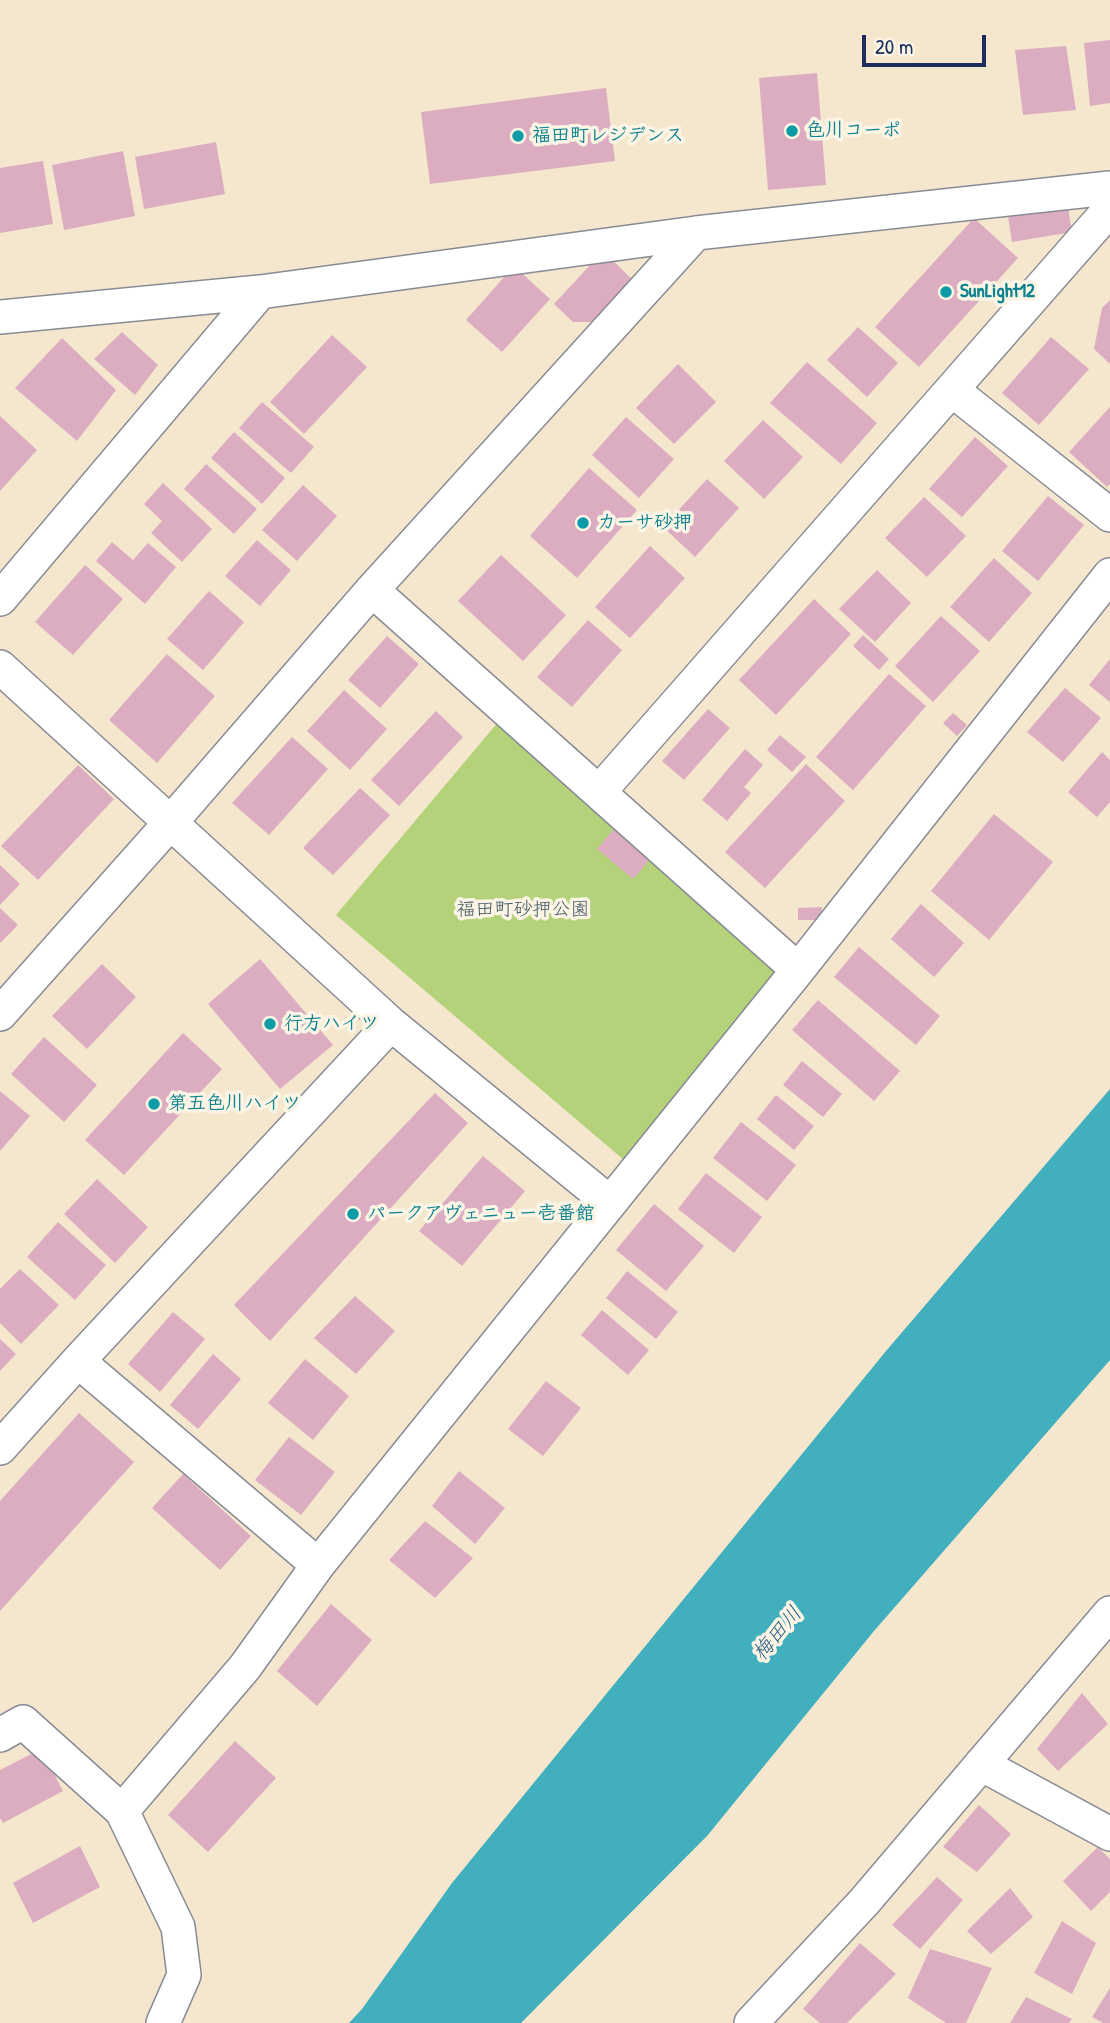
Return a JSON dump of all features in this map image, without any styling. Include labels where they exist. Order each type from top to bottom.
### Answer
[{"type":"street","points":[[0,317],[260,292],[696,233],[1110,188]]},
{"type":"street","points":[[599,792],[1110,209]]},
{"type":"street","points":[[0,1014],[372,590],[696,233]]},
{"type":"street","points":[[0,598],[260,292]]},
{"type":"street","points":[[952,390],[1110,515]]},
{"type":"street","points":[[122,1811],[244,1667],[318,1565],[798,970],[1110,575]]},
{"type":"street","points":[[372,590],[798,970]]},
{"type":"street","points":[[0,667],[391,1024],[609,1202]]},
{"type":"street","points":[[0,1448],[391,1024]]},
{"type":"street","points":[[78,1361],[318,1565]]},
{"type":"street","points":[[751,2023],[864,1902],[1110,1613]]},
{"type":"street","points":[[0,1735],[23,1722],[122,1811],[178,1927],[184,1975],[163,2023]]},
{"type":"street","points":[[981,1765],[1110,1834]]},
{"type":"green space","name":"福田町砂押公園","points":[[499,721],[778,969],[624,1160],[336,915]]},
{"type":"water","name":"梅田川","points":[[1110,1089],[1110,1360],[874,1631],[707,1836],[521,2023],[349,2023],[362,2009],[452,1883],[886,1351]]},
{"type":"building","points":[[1110,40],[1110,103],[1090,106],[1084,43]]},
{"type":"building","points":[[1066,46],[1076,110],[1023,115],[1015,50]]},
{"type":"building","name":"色川コーポ","points":[[817,73],[826,185],[768,190],[759,78]]},
{"type":"building","name":"福田町レジデンス","points":[[606,88],[615,161],[430,184],[421,112]]},
{"type":"building","points":[[216,142],[225,194],[144,209],[135,157]]},
{"type":"building","points":[[123,151],[135,216],[64,230],[52,165]]},
{"type":"building","points":[[43,161],[53,224],[0,233],[0,168]]},
{"type":"building","points":[[1067,201],[1072,232],[1012,242],[1007,210]]},
{"type":"building","name":"SunLight12","points":[[974,218],[1018,258],[919,367],[875,327]]},
{"type":"building","points":[[603,251],[637,284],[600,322],[573,322],[554,304]]},
{"type":"building","points":[[514,266],[550,299],[502,352],[466,320]]},
{"type":"building","points":[[1110,300],[1110,364],[1094,349],[1102,308]]},
{"type":"building","points":[[858,327],[898,363],[867,397],[827,360]]},
{"type":"building","points":[[122,332],[158,365],[135,395],[94,359]]},
{"type":"building","points":[[332,335],[367,367],[304,434],[270,402]]},
{"type":"building","points":[[1051,337],[1089,369],[1039,425],[1002,393]]},
{"type":"building","points":[[62,338],[116,390],[77,441],[15,388]]},
{"type":"building","points":[[807,362],[877,423],[841,464],[770,403]]},
{"type":"building","points":[[678,364],[716,402],[674,444],[636,408]]},
{"type":"building","points":[[262,402],[314,447],[291,473],[239,428]]},
{"type":"building","points":[[1110,407],[1110,484],[1107,487],[1069,452]]},
{"type":"building","points":[[0,416],[37,450],[0,491]]},
{"type":"building","points":[[626,417],[674,459],[639,498],[592,455]]},
{"type":"building","points":[[763,420],[803,457],[764,499],[724,461]]},
{"type":"building","points":[[234,432],[285,478],[262,504],[211,458]]},
{"type":"building","points":[[975,437],[1008,466],[962,517],[929,489]]},
{"type":"building","points":[[206,464],[257,509],[234,534],[184,489]]},
{"type":"building","name":"カーサ砂押","points":[[589,468],[637,510],[577,578],[530,536]]},
{"type":"building","points":[[707,479],[739,508],[695,557],[663,527]]},
{"type":"building","points":[[163,483],[212,529],[182,562],[151,533],[162,521],[144,504]]},
{"type":"building","points":[[303,485],[337,516],[297,561],[262,530]]},
{"type":"building","points":[[1048,496],[1084,525],[1038,581],[1002,551]]},
{"type":"building","points":[[924,497],[966,536],[927,577],[885,538]]},
{"type":"building","points":[[257,540],[291,570],[260,606],[225,576]]},
{"type":"building","points":[[112,542],[133,560],[148,543],[176,567],[145,604],[96,561]]},
{"type":"building","points":[[650,546],[685,578],[630,638],[595,607]]},
{"type":"building","points":[[501,555],[566,615],[523,661],[458,601]]},
{"type":"building","points":[[994,558],[1032,593],[989,642],[950,607]]},
{"type":"building","points":[[85,565],[123,599],[73,655],[35,622]]},
{"type":"building","points":[[877,570],[911,603],[875,642],[839,609]]},
{"type":"building","points":[[209,591],[244,622],[203,670],[167,639]]},
{"type":"building","points":[[814,599],[851,634],[776,715],[739,680]]},
{"type":"building","points":[[941,616],[980,651],[933,702],[895,666]]},
{"type":"building","points":[[588,620],[622,650],[572,707],[537,677]]},
{"type":"building","points":[[863,635],[889,659],[879,670],[853,646]]},
{"type":"building","points":[[387,636],[419,664],[380,708],[348,680]]},
{"type":"building","points":[[167,654],[215,696],[157,763],[109,720]]},
{"type":"building","points":[[1110,659],[1110,702],[1089,685]]},
{"type":"building","points":[[889,674],[926,706],[853,790],[816,757]]},
{"type":"building","points":[[1065,688],[1101,718],[1063,762],[1027,732]]},
{"type":"building","points":[[344,690],[387,729],[350,770],[307,731]]},
{"type":"building","points":[[708,709],[730,728],[684,780],[662,761]]},
{"type":"building","points":[[436,711],[463,737],[399,806],[371,780]]},
{"type":"building","points":[[953,713],[967,725],[957,736],[943,723]]},
{"type":"building","points":[[780,735],[806,757],[792,772],[767,750]]},
{"type":"building","points":[[292,737],[328,769],[269,835],[232,803]]},
{"type":"building","points":[[745,749],[763,765],[744,787],[751,793],[727,821],[702,800]]},
{"type":"building","points":[[1102,752],[1110,760],[1110,802],[1097,817],[1068,792]]},
{"type":"building","points":[[806,764],[845,801],[765,888],[725,852]]},
{"type":"building","points":[[78,765],[114,799],[38,880],[1,846]]},
{"type":"building","points":[[360,788],[390,815],[333,875],[303,848]]},
{"type":"building","points":[[994,814],[1053,862],[989,940],[931,891]]},
{"type":"building","points":[[620,822],[656,852],[633,879],[597,849]]},
{"type":"building","points":[[0,865],[20,884],[0,905]]},
{"type":"building","points":[[921,904],[964,943],[934,977],[891,939]]},
{"type":"building","points":[[822,907],[822,920],[798,920],[798,908]]},
{"type":"building","points":[[0,908],[18,925],[0,943]]},
{"type":"building","points":[[859,947],[940,1016],[916,1045],[834,977]]},
{"type":"building","name":"行方ハイツ","points":[[260,959],[333,1045],[280,1089],[208,1004]]},
{"type":"building","points":[[102,964],[136,997],[87,1049],[52,1016]]},
{"type":"building","points":[[818,1000],[900,1071],[874,1101],[792,1030]]},
{"type":"building","name":"第五色川ハイツ","points":[[183,1033],[222,1069],[124,1175],[85,1140]]},
{"type":"building","points":[[44,1037],[97,1085],[64,1122],[11,1074]]},
{"type":"building","points":[[802,1061],[842,1094],[823,1117],[783,1085]]},
{"type":"building","points":[[0,1091],[30,1116],[0,1151]]},
{"type":"building","name":"パークアヴェニュー壱番館","points":[[435,1093],[468,1123],[270,1341],[234,1305]]},
{"type":"building","points":[[776,1095],[814,1126],[794,1150],[757,1119]]},
{"type":"building","points":[[741,1122],[796,1165],[767,1201],[713,1158]]},
{"type":"building","points":[[483,1156],[525,1191],[462,1266],[419,1231]]},
{"type":"building","points":[[706,1173],[762,1217],[734,1253],[678,1209]]},
{"type":"building","points":[[97,1179],[148,1227],[115,1263],[64,1214]]},
{"type":"building","points":[[654,1204],[704,1246],[666,1291],[616,1250]]},
{"type":"building","points":[[58,1222],[106,1265],[75,1300],[27,1257]]},
{"type":"building","points":[[20,1269],[59,1305],[21,1344],[0,1323],[0,1289]]},
{"type":"building","points":[[627,1271],[678,1312],[656,1339],[606,1298]]},
{"type":"building","points":[[355,1296],[395,1331],[356,1374],[314,1338]]},
{"type":"building","points":[[602,1310],[649,1350],[628,1375],[581,1335]]},
{"type":"building","points":[[173,1312],[205,1339],[160,1392],[128,1364]]},
{"type":"building","points":[[0,1339],[16,1354],[0,1371]]},
{"type":"building","points":[[213,1354],[241,1379],[198,1429],[170,1405]]},
{"type":"building","points":[[305,1359],[349,1396],[313,1440],[268,1403]]},
{"type":"building","points":[[546,1381],[581,1408],[543,1456],[508,1429]]},
{"type":"building","points":[[79,1413],[134,1462],[0,1611],[0,1501]]},
{"type":"building","points":[[289,1437],[335,1472],[301,1515],[255,1480]]},
{"type":"building","points":[[459,1471],[505,1508],[475,1544],[432,1506]]},
{"type":"building","points":[[183,1474],[251,1536],[220,1570],[152,1508]]},
{"type":"building","points":[[425,1521],[473,1558],[435,1598],[389,1560]]},
{"type":"building","points":[[331,1604],[372,1640],[317,1706],[277,1671]]},
{"type":"building","points":[[1082,1693],[1108,1724],[1058,1771],[1037,1749]]},
{"type":"building","points":[[235,1741],[276,1778],[208,1852],[168,1815]]},
{"type":"building","points":[[41,1749],[63,1791],[3,1823],[0,1818],[0,1770]]},
{"type":"building","points":[[979,1805],[1011,1834],[977,1872],[943,1847]]},
{"type":"building","points":[[80,1846],[100,1887],[33,1923],[13,1883]]},
{"type":"building","points":[[1098,1847],[1110,1859],[1110,1892],[1091,1911],[1063,1881]]},
{"type":"building","points":[[937,1877],[963,1900],[920,1949],[892,1925]]},
{"type":"building","points":[[1010,1888],[1033,1917],[991,1954],[967,1931]]},
{"type":"building","points":[[1062,1921],[1096,1943],[1072,1994],[1034,1973]]},
{"type":"building","points":[[860,1943],[896,1974],[847,2023],[820,2023],[803,2009]]},
{"type":"building","points":[[930,1949],[992,1968],[966,2023],[946,2023],[908,1998]]},
{"type":"building","points":[[1110,1988],[1110,2023],[1103,2023],[1092,2017]]},
{"type":"building","points":[[1026,1997],[1072,2019],[1069,2023],[1010,2023]]},
{"type":"place","name":"色川コーポ","points":[[792,131]]},
{"type":"place","name":"福田町レジデンス","points":[[518,136]]},
{"type":"place","name":"SunLight12","points":[[946,292]]},
{"type":"place","name":"カーサ砂押","points":[[583,523]]},
{"type":"place","name":"行方ハイツ","points":[[270,1024]]},
{"type":"place","name":"第五色川ハイツ","points":[[154,1104]]},
{"type":"place","name":"パークアヴェニュー壱番館","points":[[353,1214]]}]
